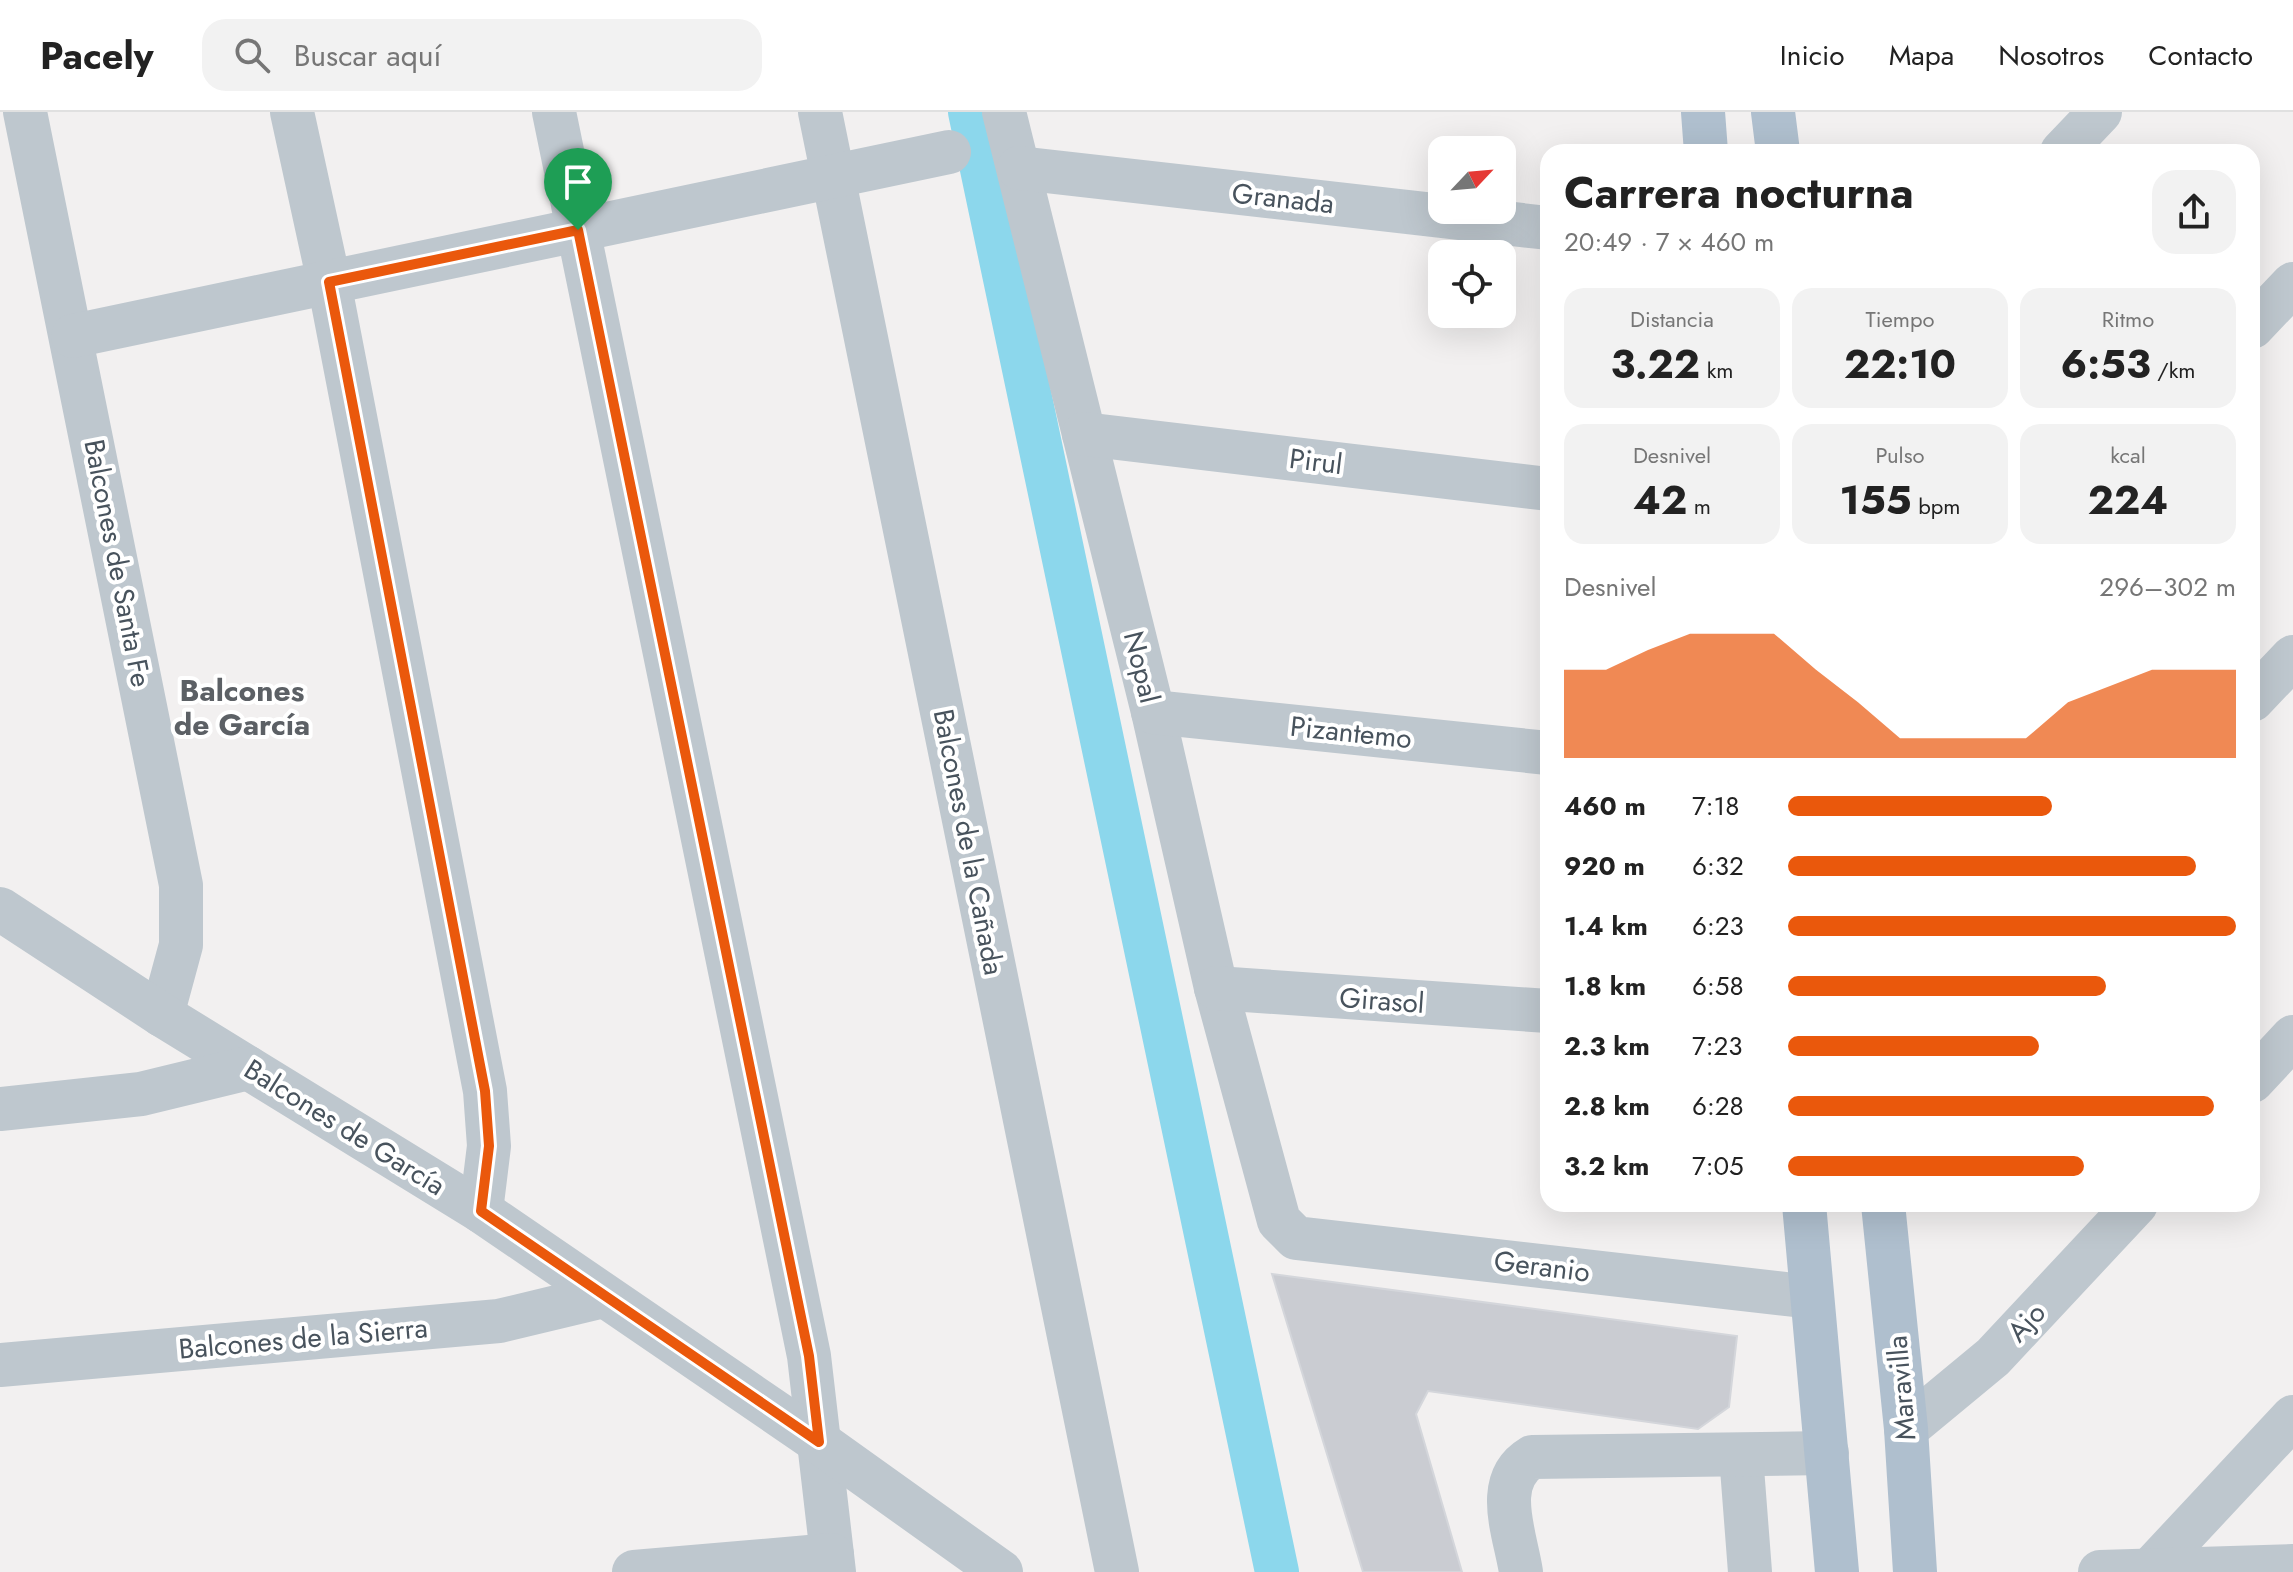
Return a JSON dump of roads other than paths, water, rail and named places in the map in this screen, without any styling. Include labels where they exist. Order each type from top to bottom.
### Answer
[{"type":"main road","points":[[1703,112],[1705,144]]},
{"type":"main road","points":[[1773,112],[1777,144]]},
{"type":"main road","points":[[1805,1212],[1837,1572]]},
{"type":"main road","name":"Maravilla","points":[[1884,1212],[1906,1429],[1915,1572]]},
{"type":"street","name":"Balcones de Santa Fe","points":[[25,112],[73,336],[181,885],[181,945],[162,1015]]},
{"type":"street","points":[[292,112],[329,282],[485,1091],[489,1146],[481,1211]]},
{"type":"street","points":[[554,112],[809,1356],[833,1563],[634,1572]]},
{"type":"street","name":"Balcones de la Cañada","points":[[820,112],[1117,1572]]},
{"type":"street","name":"Nopal","points":[[1004,112],[1153,712],[1216,988],[1279,1221]]},
{"type":"street","points":[[2070,144],[2100,112]]},
{"type":"street","points":[[73,336],[949,152]]},
{"type":"street","name":"Granada","points":[[1019,168],[1540,227]]},
{"type":"street","points":[[2260,319],[2293,284]]},
{"type":"street","name":"Pirul","points":[[1084,434],[1540,488]]},
{"type":"street","points":[[2260,692],[2293,657]]},
{"type":"street","name":"Pizantemo","points":[[1153,712],[1540,752]]},
{"type":"street","name":"Balcones de García","points":[[0,909],[162,1015],[481,1211],[819,1442],[1001,1572]]},
{"type":"street","name":"Girasol","points":[[1216,988],[1540,1010]]},
{"type":"street","points":[[2260,1072],[2293,1037]]},
{"type":"street","points":[[0,1109],[141,1094],[248,1068]]},
{"type":"street","name":"Ajo","points":[[1906,1429],[1993,1357],[2129,1212]]},
{"type":"street","name":"Geranio","points":[[1279,1221],[1296,1238],[1812,1297]]},
{"type":"street","name":"Balcones de la Sierra","points":[[0,1365],[499,1321],[603,1296]]},
{"type":"street","points":[[2151,1569],[2293,1417]]},
{"type":"street","points":[[1521,1572],[1507,1487],[1518,1466],[1532,1457],[1827,1453]]},
{"type":"street","points":[[1741,1455],[1750,1572]]},
{"type":"street","points":[[2100,1572],[2293,1566]]},
{"type":"waterway","points":[[970,112],[1277,1572]]},
{"type":"district","name":"Balcones de García","points":[[242,708]]}]
